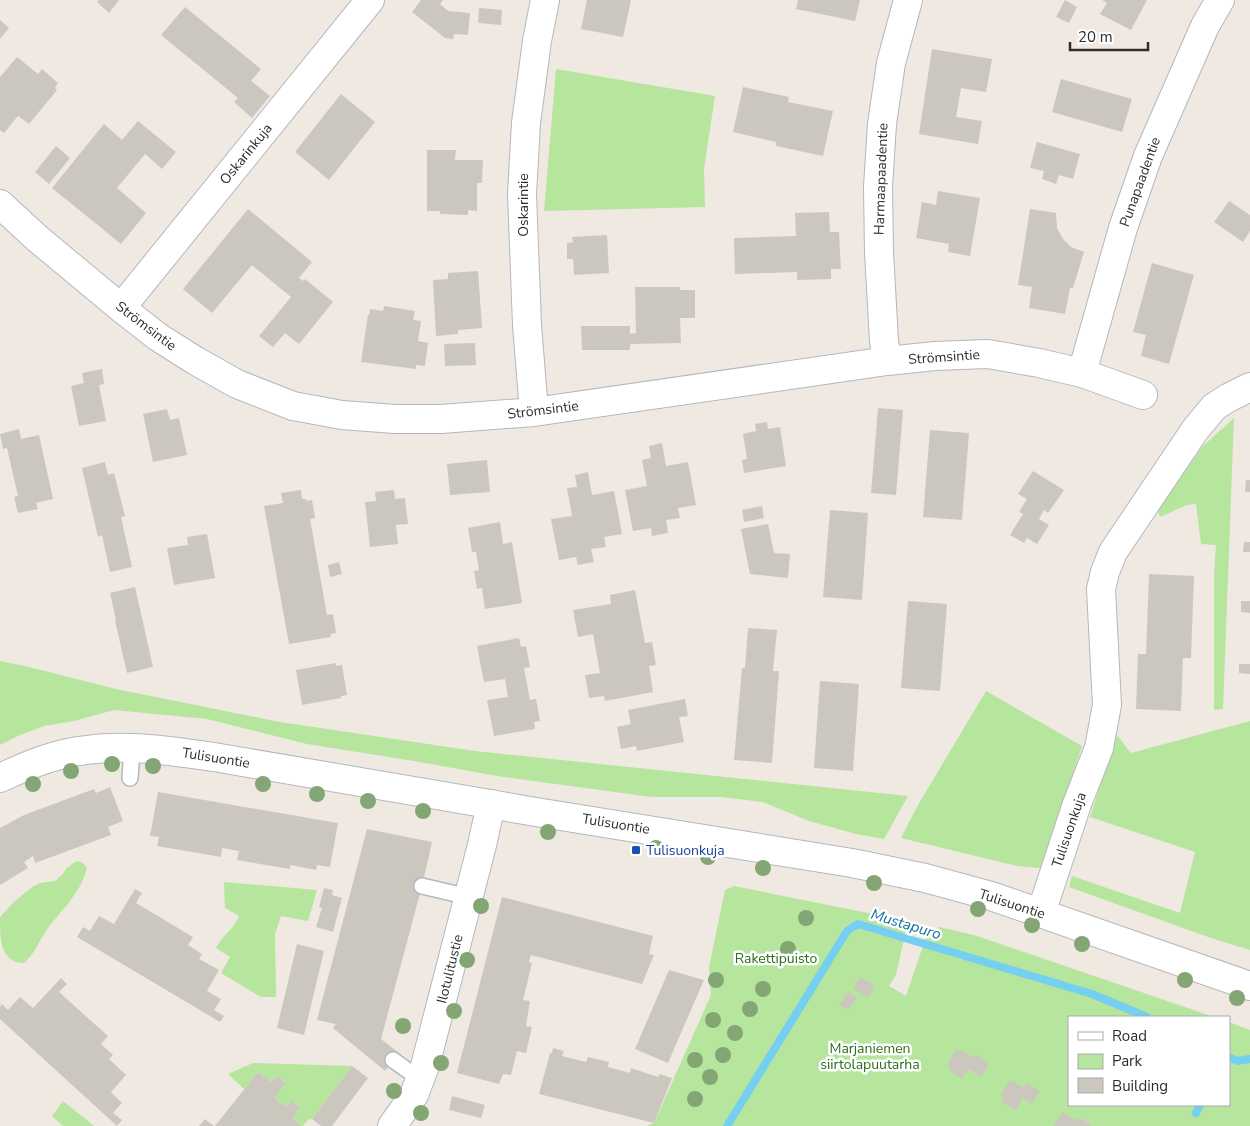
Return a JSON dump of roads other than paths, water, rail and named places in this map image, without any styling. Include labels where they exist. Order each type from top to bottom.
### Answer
[{"type":"street","name":"Oskarinkuja","points":[[121,308],[370,0]]},
{"type":"street","name":"Oskarintie","points":[[534,412],[527,325],[522,194],[526,123],[537,41],[545,0]]},
{"type":"street","name":"Harmaapaadentie","points":[[886,361],[879,252],[878,187],[881,133],[891,63],[908,0]]},
{"type":"street","name":"Punapaadentie","points":[[1082,373],[1123,228],[1148,156],[1205,26],[1220,0]]},
{"type":"street","name":"Strömsintie","points":[[0,204],[38,240],[121,308],[158,337],[196,361],[237,384],[293,406],[342,415],[395,419],[441,419],[534,412],[886,361],[935,356],[988,354],[1082,373],[1143,394]]},
{"type":"street","name":"Tulisuonkuja","points":[[1041,913],[1077,804],[1099,748],[1107,705],[1102,588],[1104,572],[1113,552],[1195,430],[1214,407],[1250,387]]},
{"type":"street","name":"Tulisuontie","points":[[0,778],[27,766],[60,755],[87,750],[120,748],[167,750],[214,756],[491,804],[852,863],[925,878],[991,896],[1250,986]]},
{"type":"street","name":"Ilotulitustie","points":[[392,1126],[410,1102],[421,1080],[428,1058],[491,804]]},
{"type":"lane","points":[[130,778],[132,749]]},
{"type":"lane","points":[[422,886],[469,897]]},
{"type":"lane","points":[[393,1060],[421,1080]]},
{"type":"waterway","name":"Mustapuro","points":[[727,1126],[847,931],[858,924],[1092,994],[1145,1016]]},
{"type":"waterway","name":"Mustapuro","points":[[1230,1058],[1237,1061],[1250,1059]]},
{"type":"waterway","points":[[1196,1113],[1200,1106]]},
{"type":"place","name":"Tulisuonkuja","points":[[636,850]]},
{"type":"park label","name":"Rakettipuisto","points":[[776,958]]},
{"type":"park label","name":"Marjaniemen siirtolapuutarha","points":[[870,1056]]}]
